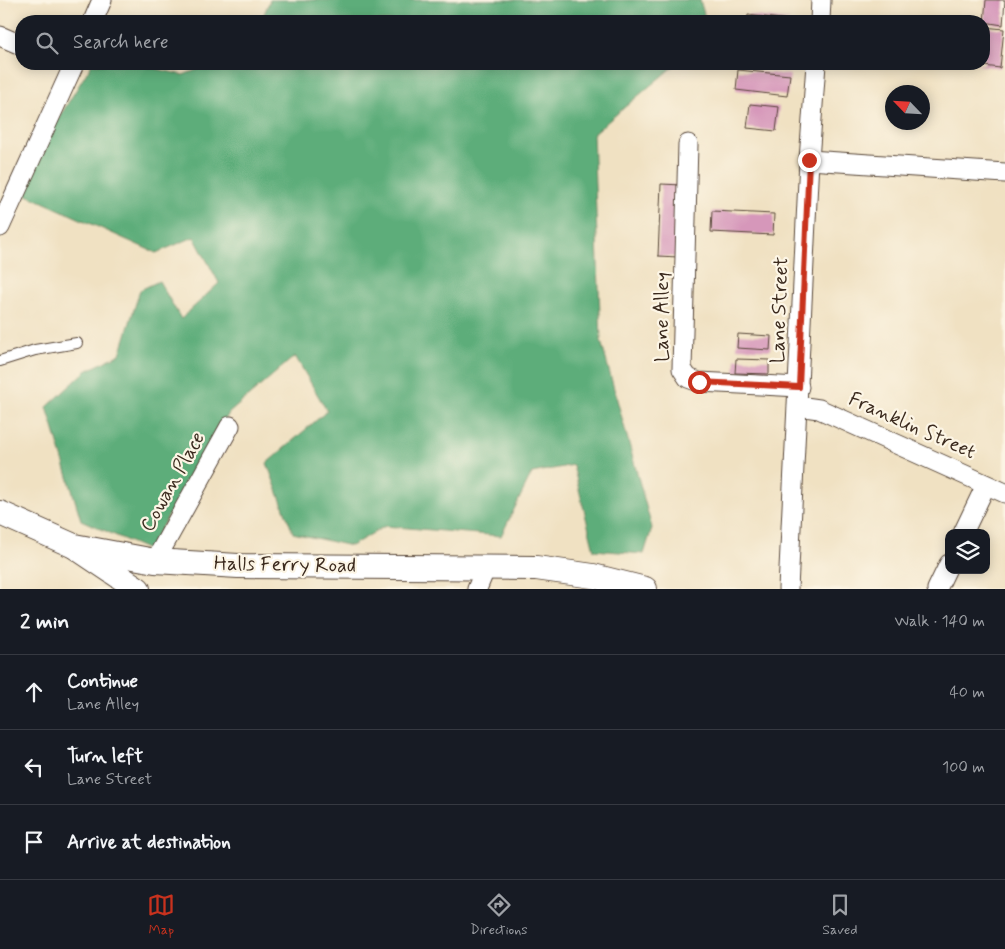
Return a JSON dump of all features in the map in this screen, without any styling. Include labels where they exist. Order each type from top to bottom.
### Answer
[{"type":"street","points":[[96,15],[102,0]]},
{"type":"street","points":[[820,15],[821,0]]},
{"type":"street","points":[[0,36],[15,42]]},
{"type":"street","points":[[0,227],[68,70]]},
{"type":"street","name":"Lane Street","points":[[788,589],[809,160],[816,70]]},
{"type":"street","name":"Lane Alley","points":[[688,144],[682,369],[688,378],[699,382],[799,387]]},
{"type":"street","points":[[809,160],[1005,173]]},
{"type":"street","name":"Franklin Street","points":[[798,406],[819,409],[1005,494]]},
{"type":"street","name":"Cowan Place","points":[[155,561],[230,426]]},
{"type":"street","points":[[965,529],[986,484]]},
{"type":"street","points":[[0,513],[74,546],[138,589],[155,561]]},
{"type":"street","name":"Halls Ferry Road","points":[[74,546],[155,561],[482,578],[536,568],[622,582],[645,589]]},
{"type":"street","points":[[937,589],[945,572]]},
{"type":"lane","points":[[0,362],[35,350],[77,343]]},
{"type":"green space","points":[[270,0],[700,0],[704,15],[264,15]]},
{"type":"green space","points":[[88,70],[162,70],[183,75],[196,70],[669,70],[593,134],[601,341],[652,528],[644,554],[594,550],[573,465],[532,473],[501,536],[385,526],[351,546],[293,533],[267,463],[327,411],[295,356],[229,413],[148,550],[81,520],[47,407],[86,371],[120,354],[140,290],[159,281],[181,319],[219,283],[194,237],[156,253],[25,194],[52,129]]},
{"type":"building","points":[[986,0],[1005,0],[1003,25],[990,23],[990,15],[985,15]]},
{"type":"building","points":[[990,28],[1004,29],[1000,68],[990,67]]},
{"type":"building","points":[[738,70],[790,75],[787,96],[736,90]]},
{"type":"building","points":[[750,104],[779,107],[776,131],[747,128]]},
{"type":"building","points":[[661,184],[682,185],[678,257],[658,256]]},
{"type":"building","points":[[712,211],[774,214],[773,235],[711,232]]},
{"type":"building","points":[[738,334],[771,336],[770,350],[737,348]]},
{"type":"building","points":[[736,359],[769,360],[769,374],[735,373]]},
{"type":"route","points":[[699,382],[799,387],[809,160]]}]
